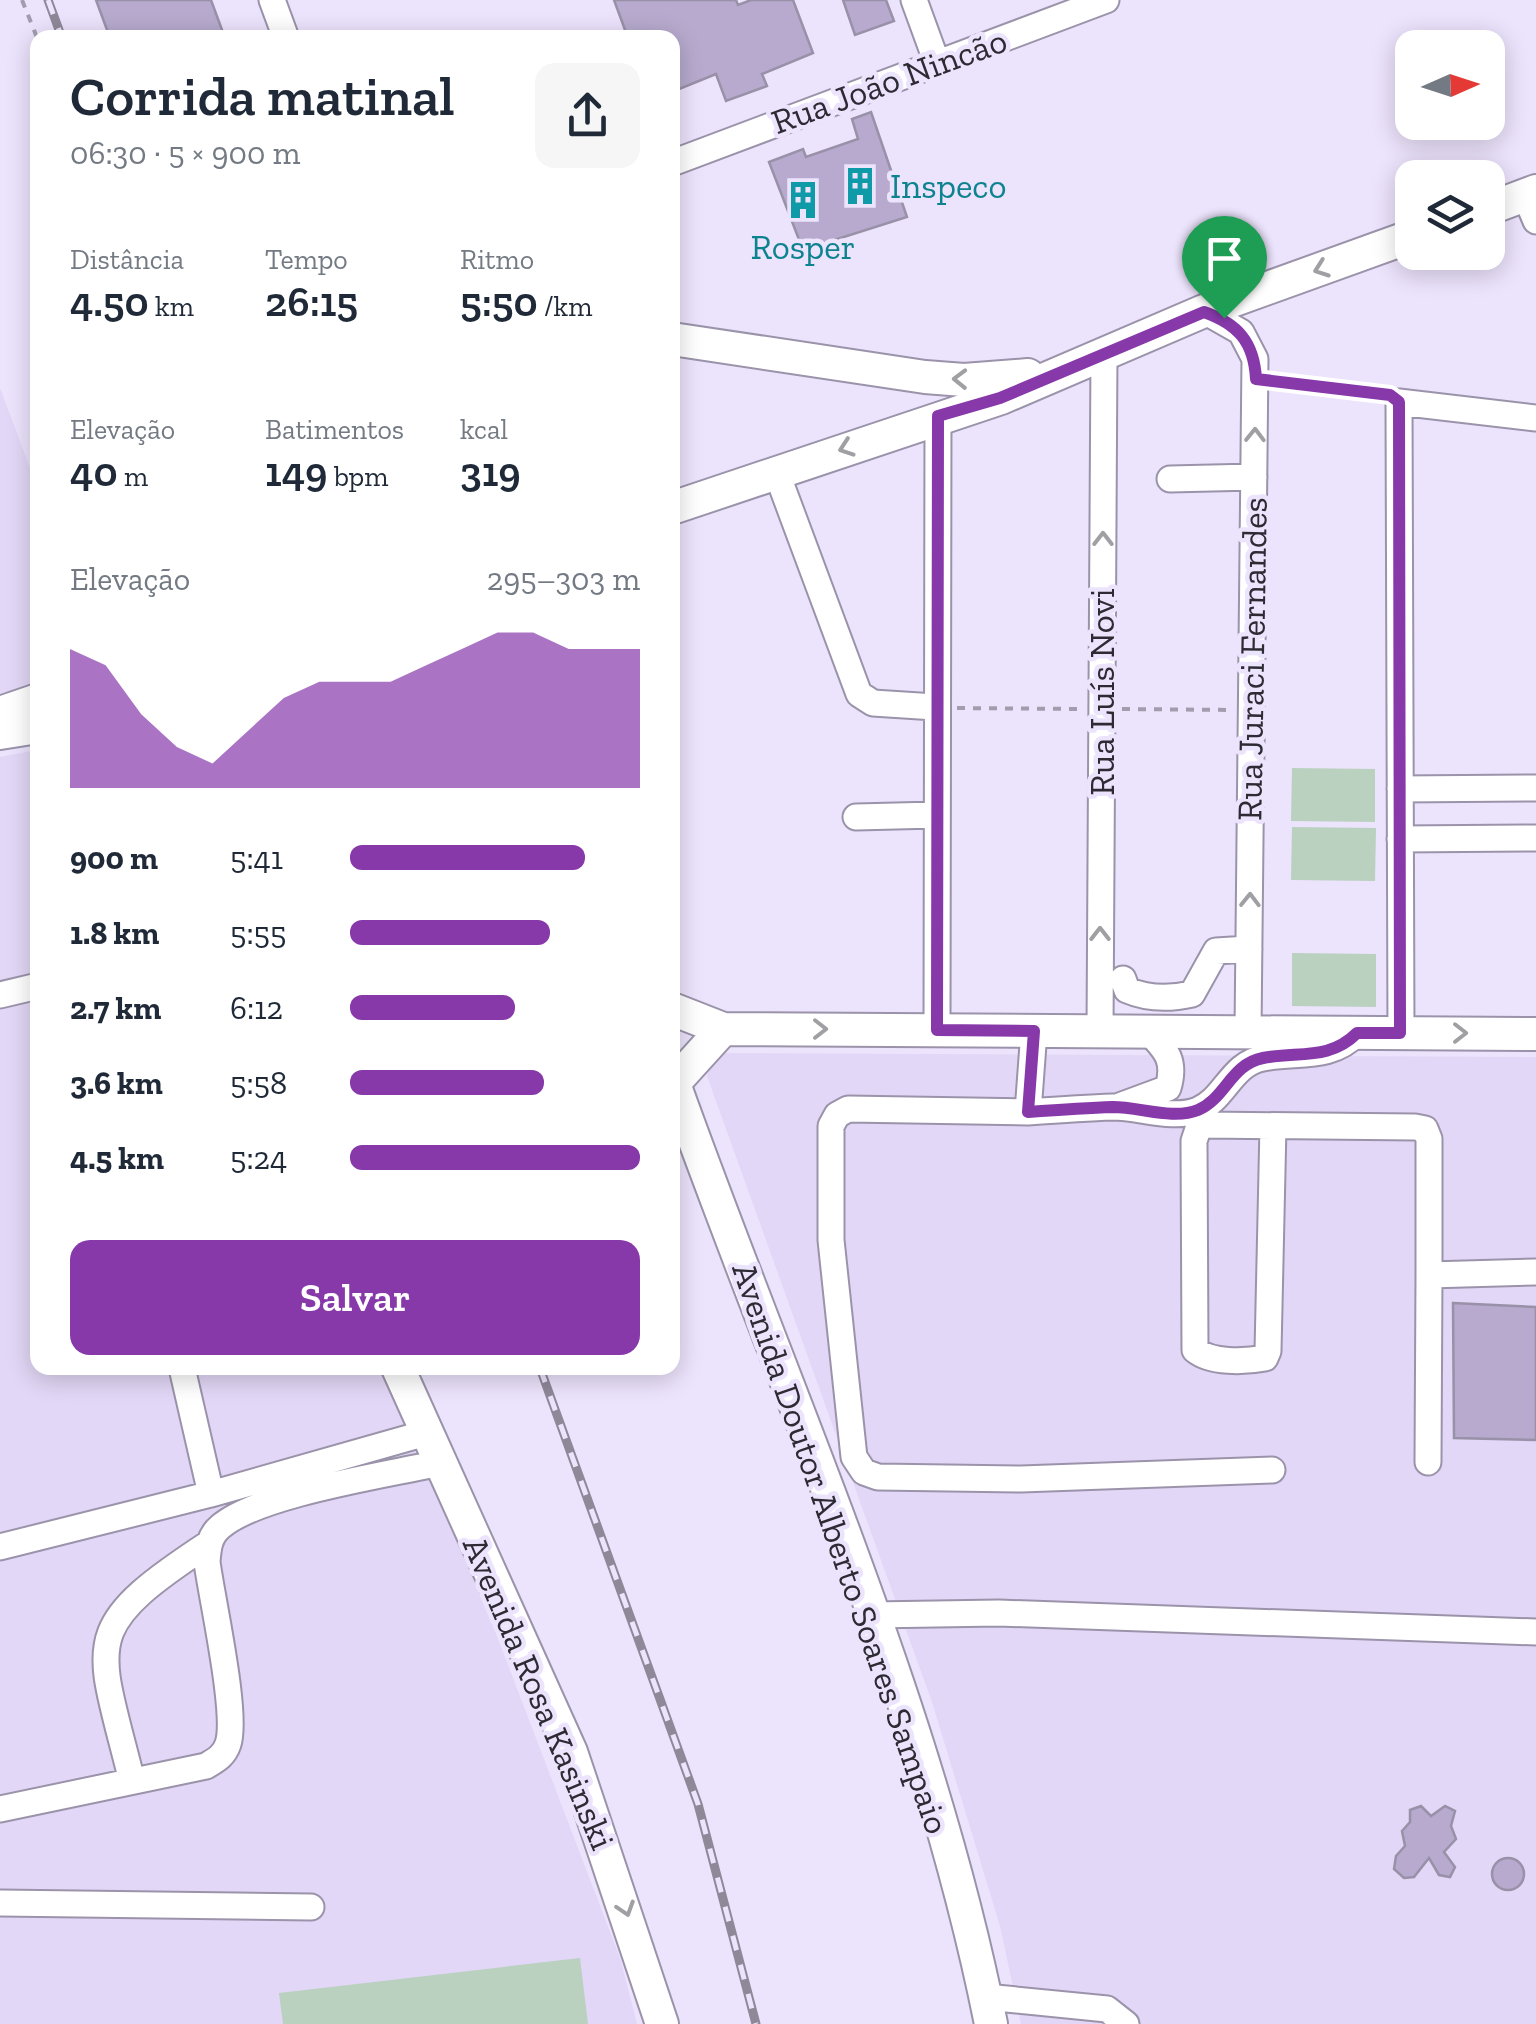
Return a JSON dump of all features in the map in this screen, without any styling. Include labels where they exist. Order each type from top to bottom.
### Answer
[{"type":"main road","points":[[1505,206],[1532,202]]},
{"type":"main road","points":[[680,505],[1000,398],[1204,312],[1395,242]]},
{"type":"main road","points":[[680,340],[925,377],[964,380],[1057,372]]},
{"type":"main road","points":[[0,713],[30,703]]},
{"type":"main road","points":[[0,733],[30,728]]},
{"type":"main road","points":[[680,1012],[722,1029],[1536,1034]]},
{"type":"main road","points":[[680,1074],[722,1029]]},
{"type":"main road","name":"Avenida Doutor Alberto Soares Sampaio","points":[[680,1097],[872,1615],[932,1794],[988,2010]]},
{"type":"main road","name":"Avenida Rosa Kasinski","points":[[401,1375],[571,1752],[662,2024]]},
{"type":"street","points":[[272,0],[283,30]]},
{"type":"street","points":[[914,0],[937,63]]},
{"type":"street","name":"Rua João Nincão","points":[[680,159],[1106,0]]},
{"type":"street","name":"Rua Juraci Fernandes","points":[[1204,312],[1241,332],[1255,359],[1248,1032]]},
{"type":"street","name":"Rua Luís Novi","points":[[1100,1031],[1104,353]]},
{"type":"street","points":[[1400,1033],[1399,402],[1536,418]]},
{"type":"street","points":[[937,1030],[938,416]]},
{"type":"street","points":[[776,471],[859,694],[874,703],[935,707]]},
{"type":"street","points":[[1170,479],[1254,477]]},
{"type":"street","points":[[1400,789],[1536,788]]},
{"type":"street","points":[[856,817],[936,815]]},
{"type":"street","points":[[1400,840],[1536,838]]},
{"type":"street","points":[[1123,979],[1126,990],[1172,999],[1192,994],[1216,951],[1249,949]]},
{"type":"street","points":[[0,994],[30,988]]},
{"type":"street","points":[[1028,1112],[1034,1031]]},
{"type":"street","points":[[1117,1107],[1168,1088],[1173,1069],[1168,1053],[1148,1032]]},
{"type":"street","points":[[1272,1470],[1021,1479],[878,1477],[864,1472],[854,1456],[831,1240],[831,1126],[837,1116],[848,1110],[1028,1112],[1117,1107],[1186,1114],[1212,1101],[1232,1074],[1260,1058],[1321,1054],[1348,1042],[1357,1033]]},
{"type":"street","points":[[1273,1126],[1268,1351],[1264,1358],[1255,1360],[1205,1358],[1194,1350],[1198,1129],[1273,1126],[1424,1129],[1430,1139],[1428,1462]]},
{"type":"street","points":[[1429,1275],[1536,1272]]},
{"type":"street","points":[[184,1375],[210,1494]]},
{"type":"street","points":[[0,1547],[210,1494],[432,1448]]},
{"type":"street","points":[[132,1781],[104,1666],[106,1640],[120,1611],[144,1586],[208,1544],[218,1528],[247,1511],[432,1448]]},
{"type":"street","points":[[814,1464],[854,1456]]},
{"type":"street","points":[[0,1809],[206,1766],[224,1754],[230,1740],[207,1562],[208,1544]]},
{"type":"street","points":[[872,1615],[999,1613],[1536,1632]]},
{"type":"street","points":[[0,1903],[311,1908]]},
{"type":"street","points":[[988,2010],[1107,2010],[1126,2024]]},
{"type":"path","points":[[22,0],[34,30]]},
{"type":"path","points":[[1256,379],[1390,395],[1399,402]]},
{"type":"shaded area","points":[[0,388],[30,468],[30,688],[0,693]]},
{"type":"shaded area","points":[[30,751],[30,1375],[384,1375],[469,1563],[620,1958],[637,2024],[0,2024],[0,757]]},
{"type":"shaded area","points":[[716,1053],[1536,1057],[1536,2024],[1021,2024],[1000,1926],[932,1702],[707,1076]]},
{"type":"green space","points":[[1292,768],[1375,769],[1375,822],[1291,821]]},
{"type":"green space","points":[[1292,827],[1376,828],[1375,881],[1291,880]]},
{"type":"green space","points":[[1292,953],[1376,954],[1376,1007],[1292,1006]]},
{"type":"green space","points":[[580,1958],[588,2024],[283,2024],[279,1993]]},
{"type":"building","points":[[96,0],[211,0],[222,30],[107,30]]},
{"type":"building","points":[[614,0],[736,0],[738,5],[751,0],[793,0],[813,53],[762,74],[767,86],[726,101],[716,74],[680,89],[680,30],[625,30]]},
{"type":"building","points":[[843,0],[886,0],[894,21],[855,35]]},
{"type":"building","name":"Inspeco","points":[[871,112],[907,217],[803,250],[769,162],[803,149],[806,157],[858,139],[852,119]]},
{"type":"building","points":[[1453,1303],[1536,1307],[1536,1440],[1454,1438]]},
{"type":"building","points":[[1421,1806],[1431,1816],[1445,1806],[1455,1811],[1451,1826],[1456,1839],[1444,1852],[1455,1867],[1450,1877],[1439,1875],[1429,1858],[1414,1877],[1404,1878],[1394,1869],[1396,1856],[1405,1846],[1402,1831],[1410,1822],[1410,1810]]},
{"type":"building","points":[[1508,1858],[1519,1863],[1524,1874],[1519,1885],[1508,1890],[1497,1885],[1492,1874],[1497,1863]]},
{"type":"railway","points":[[48,0],[59,30]]},
{"type":"railway","points":[[543,1375],[698,1804],[756,2024]]},
{"type":"place","name":"Inspeco","points":[[860,186]]},
{"type":"place","name":"Rosper","points":[[803,200]]},
{"type":"route","points":[[1204,312],[1224,318],[1249,344],[1256,379],[1390,395],[1399,402],[1400,1033],[1357,1033],[1348,1042],[1321,1054],[1260,1058],[1232,1074],[1212,1101],[1186,1114],[1117,1107],[1028,1112],[1034,1031],[937,1030],[938,416],[1000,398],[1204,312]]}]
